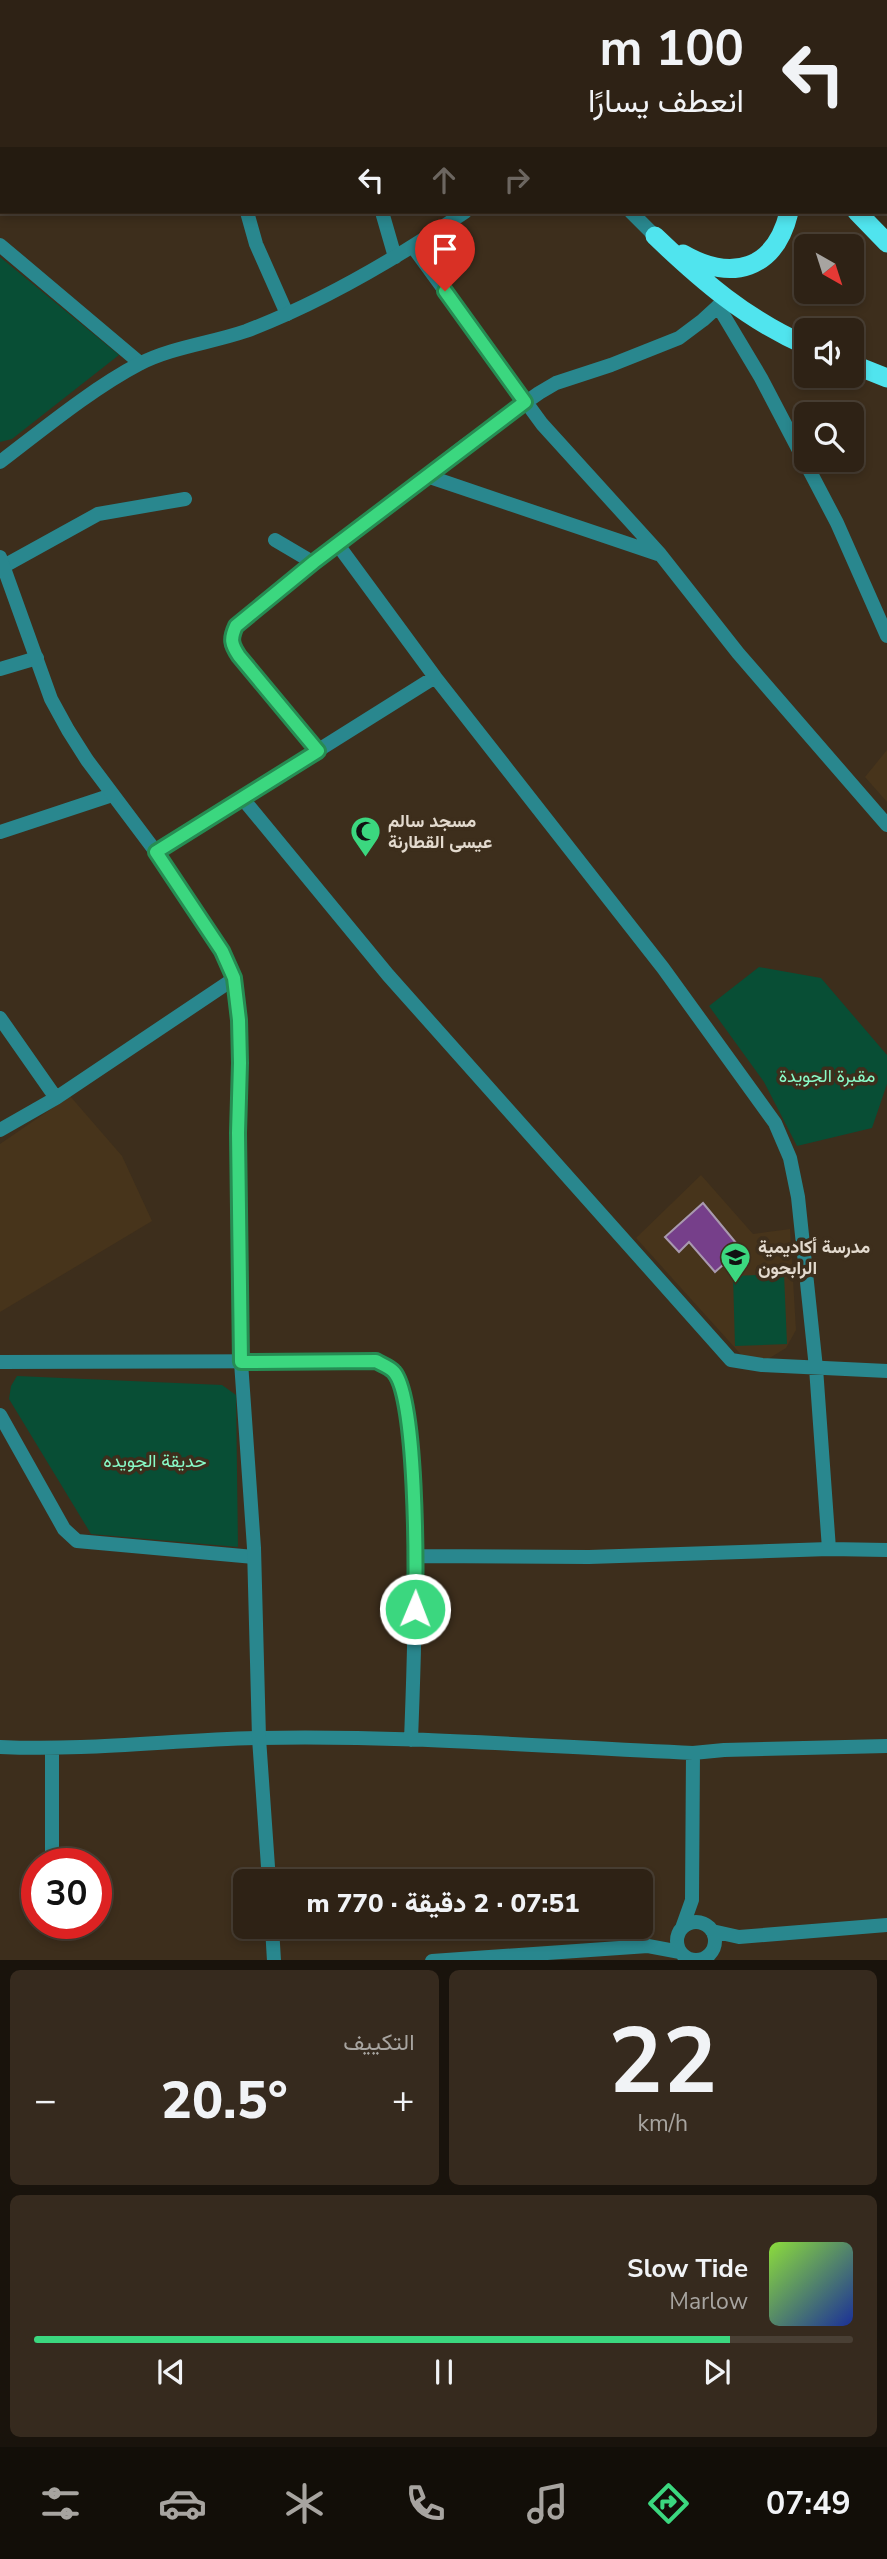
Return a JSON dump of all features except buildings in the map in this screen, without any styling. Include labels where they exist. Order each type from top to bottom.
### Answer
[{"type":"highway","points":[[655,236],[701,263],[731,270],[759,260],[772,248],[781,235],[788,214]]},
{"type":"highway","points":[[859,214],[887,243]]},
{"type":"highway","points":[[655,236],[722,302],[794,340]]},
{"type":"highway","points":[[864,369],[887,378]]},
{"type":"street","points":[[248,214],[256,244],[287,314]]},
{"type":"street","points":[[383,214],[395,257]]},
{"type":"street","points":[[0,462],[84,399],[140,363],[243,332],[287,314],[413,247],[462,214]]},
{"type":"street","points":[[633,214],[655,236]]},
{"type":"street","points":[[0,245],[140,363]]},
{"type":"street","points":[[413,247],[525,402],[660,554],[738,653],[887,825]]},
{"type":"street","points":[[318,751],[232,646],[231,637],[236,626],[314,562],[525,402],[556,383],[679,338],[722,302],[837,523],[887,636]]},
{"type":"street","points":[[427,476],[660,554]]},
{"type":"street","points":[[185,499],[98,514],[2,561],[51,699],[68,730],[112,795],[156,852],[222,951],[234,978],[240,1063],[238,1133],[241,1362],[254,1557],[259,1738],[268,1869]]},
{"type":"street","points":[[275,540],[314,562]]},
{"type":"street","points":[[338,545],[435,677],[663,968],[775,1123],[790,1158],[798,1197],[816,1368],[830,1549]]},
{"type":"street","points":[[0,669],[37,659]]},
{"type":"street","points":[[156,852],[435,677]]},
{"type":"street","points":[[0,832],[112,795]]},
{"type":"street","points":[[243,799],[388,975],[731,1360],[744,1364],[887,1371]]},
{"type":"street","points":[[0,1129],[57,1098],[234,978]]},
{"type":"street","points":[[0,1018],[57,1098]]},
{"type":"street","points":[[0,1362],[376,1361],[394,1372],[403,1391],[408,1416],[416,1556],[411,1741]]},
{"type":"street","points":[[0,1415],[64,1529],[77,1541],[254,1557]]},
{"type":"street","points":[[416,1556],[589,1557],[830,1549],[887,1550]]},
{"type":"street","points":[[0,1747],[52,1750],[259,1738],[411,1741],[692,1753],[887,1746]]},
{"type":"street","points":[[52,1750],[52,1848]]},
{"type":"street","points":[[692,1753],[692,1900],[677,1940],[698,1956]]},
{"type":"street","points":[[692,1900],[715,1935],[698,1956]]},
{"type":"street","points":[[648,1946],[694,1922],[739,1937]]},
{"type":"street","points":[[446,1960],[648,1946],[698,1956],[739,1937],[887,1925]]},
{"type":"street","points":[[273,1939],[274,1960]]},
{"type":"shaded area","points":[[887,750],[887,802],[865,777]]},
{"type":"shaded area","points":[[70,1096],[122,1156],[152,1221],[0,1312],[0,1144]]},
{"type":"shaded area","name":"مدرسة أكاديمية الرابحون","points":[[701,1175],[753,1234],[790,1229],[796,1330],[786,1348],[768,1359],[745,1359],[636,1238]]},
{"type":"green space","points":[[0,257],[119,355],[12,439],[0,442]]},
{"type":"green space","name":"مقبرة الجويدة","points":[[759,967],[821,978],[887,1055],[887,1084],[872,1128],[797,1146],[764,1082],[709,1006]]},
{"type":"green space","points":[[784,1274],[787,1344],[735,1346],[733,1276]]},
{"type":"green space","name":"حديقة الجويده","points":[[17,1376],[222,1385],[236,1395],[238,1547],[91,1534],[9,1399],[11,1386]]},
{"type":"place","name":"مسجد سالم عيسى القطارنة","points":[[365,858]]},
{"type":"place","name":"مدرسة أكاديمية الرابحون","points":[[735,1284]]},
{"type":"route","points":[[415,1609],[416,1556],[408,1416],[403,1391],[394,1372],[376,1361],[241,1362],[238,1133],[240,1063],[234,978],[222,951],[156,852],[318,751],[232,646],[231,637],[236,626],[314,562],[525,402],[445,291]]}]
